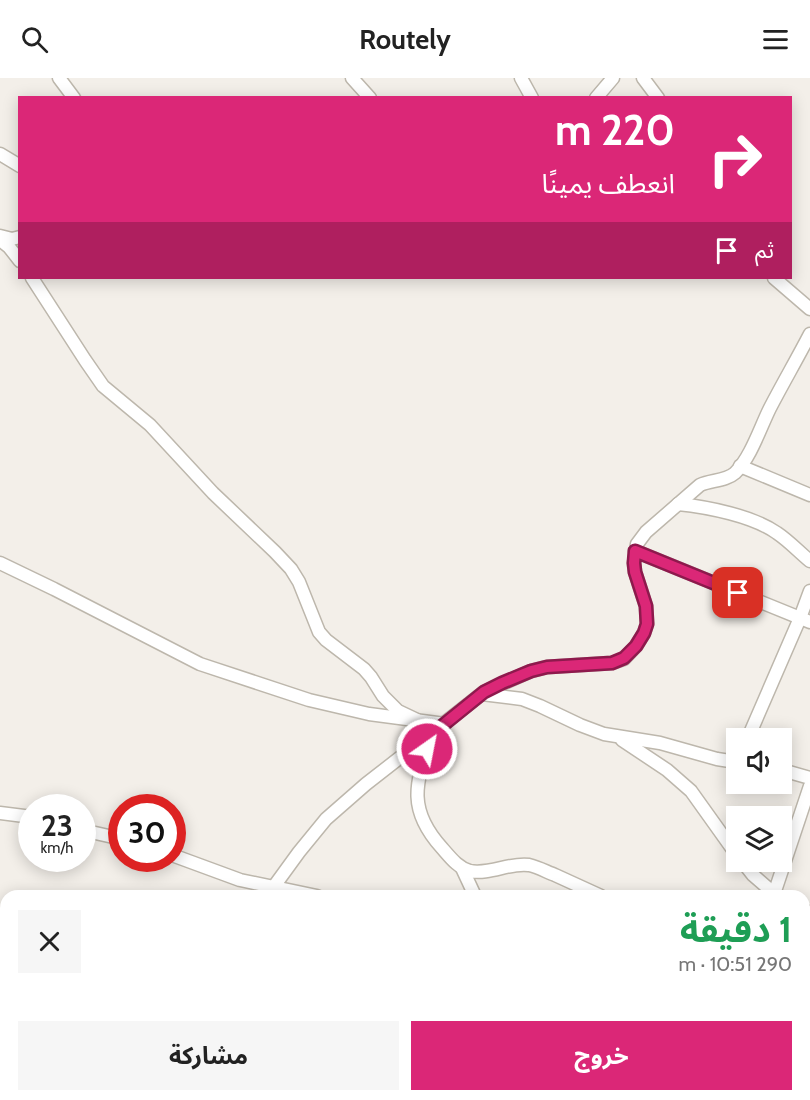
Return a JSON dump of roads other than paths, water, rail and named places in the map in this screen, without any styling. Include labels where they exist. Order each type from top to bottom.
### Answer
[{"type":"street","points":[[59,78],[72,96]]},
{"type":"street","points":[[352,78],[368,96]]},
{"type":"street","points":[[521,78],[531,96]]},
{"type":"street","points":[[598,96],[613,78]]},
{"type":"street","points":[[643,78],[656,96]]},
{"type":"street","points":[[0,154],[18,165]]},
{"type":"street","points":[[0,238],[18,238]]},
{"type":"street","points":[[0,238],[18,259]]},
{"type":"street","points":[[33,279],[103,386],[150,425],[213,493],[291,569],[299,582],[319,632],[364,669],[383,696],[398,711],[417,720]]},
{"type":"street","points":[[775,279],[810,309]]},
{"type":"street","points":[[271,890],[326,819],[366,784],[482,694],[502,683],[547,667],[612,663],[624,658],[636,646],[647,624],[646,606],[635,572],[637,544],[646,532],[700,485],[729,477],[741,466],[770,408],[809,341]]},
{"type":"street","points":[[741,466],[810,495]]},
{"type":"street","points":[[678,504],[709,508],[763,526],[779,534],[810,561]]},
{"type":"street","points":[[635,551],[805,620]]},
{"type":"street","points":[[0,563],[200,664],[309,700],[369,714],[444,724]]},
{"type":"street","points":[[753,728],[805,620],[810,591]]},
{"type":"street","points":[[482,694],[522,699],[594,731],[671,746],[726,760]]},
{"type":"street","points":[[432,734],[417,787],[417,800],[423,819],[435,840],[453,860],[462,868],[481,872],[529,865],[588,890]]},
{"type":"street","points":[[616,736],[667,770],[692,791],[726,840]]},
{"type":"street","points":[[792,773],[810,778]]},
{"type":"street","points":[[777,890],[810,786]]},
{"type":"street","points":[[0,813],[18,815]]},
{"type":"street","points":[[186,860],[267,890]]},
{"type":"street","points":[[462,868],[472,890]]},
{"type":"street","points":[[751,872],[770,890]]}]
